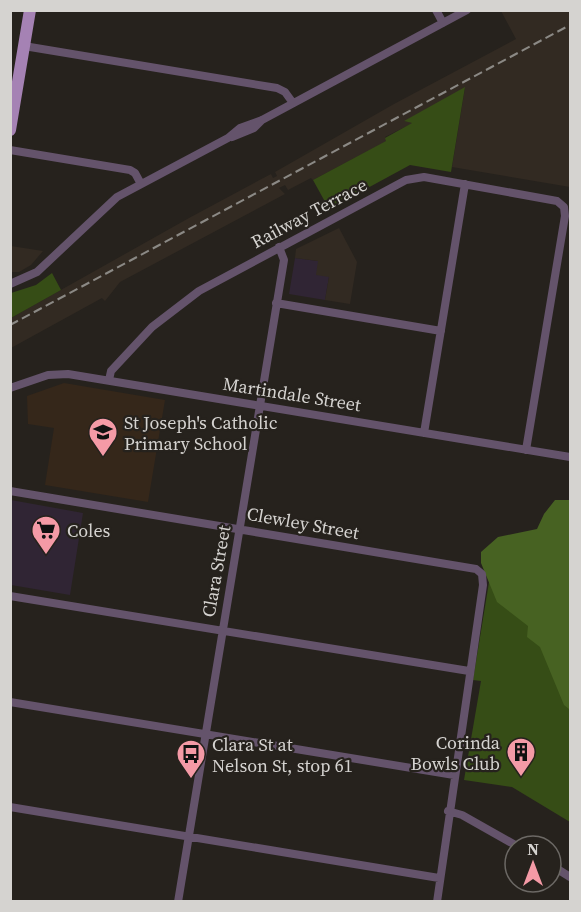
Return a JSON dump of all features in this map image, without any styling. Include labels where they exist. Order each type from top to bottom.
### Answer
[{"type":"main road","points":[[10,130],[30,10]]},
{"type":"street","points":[[436,10],[443,23]]},
{"type":"street","points":[[10,284],[37,272],[110,203],[141,184],[228,138],[254,128],[262,120],[467,10]]},
{"type":"street","points":[[24,46],[277,88],[285,92],[293,103]]},
{"type":"street","points":[[10,150],[130,170],[135,173],[141,184]]},
{"type":"street","name":"Railway Terrace","points":[[109,380],[111,371],[158,322],[208,285],[410,178],[424,177],[557,201],[563,205],[566,213],[567,233]]},
{"type":"street","points":[[424,433],[465,184]]},
{"type":"street","points":[[526,450],[567,233]]},
{"type":"street","name":"Clara Street","points":[[178,902],[284,260],[279,247]]},
{"type":"street","points":[[276,303],[441,331]]},
{"type":"street","name":"Martindale Street","points":[[10,388],[58,373],[570,457]]},
{"type":"street","name":"Clewley Street","points":[[10,491],[476,569],[482,574],[483,585],[469,671]]},
{"type":"street","points":[[10,596],[469,671],[437,902]]},
{"type":"street","points":[[10,702],[207,733],[454,776]]},
{"type":"street","points":[[10,807],[439,878]]},
{"type":"street","points":[[448,811],[462,815],[503,838]]},
{"type":"shaded area","points":[[501,11],[570,11],[570,187],[452,167],[465,88],[405,121],[413,123],[385,137],[387,141],[313,180],[311,178],[288,190],[285,185],[279,188],[285,194],[120,282],[105,301],[102,298],[11,348],[11,318],[271,174],[273,178],[277,176],[275,172],[394,104],[516,39]]},
{"type":"shaded area","points":[[339,228],[357,262],[350,304],[325,300],[329,277],[316,275],[318,261],[295,258],[296,249]]},
{"type":"shaded area","points":[[10,246],[43,251],[31,265],[19,272],[11,272]]},
{"type":"shaded area","points":[[295,258],[318,261],[329,277],[325,300],[289,294]]},
{"type":"shaded area","name":"St Joseph's Catholic Primary School","points":[[64,383],[165,400],[148,502],[45,485],[54,428],[28,424],[27,396]]},
{"type":"shaded area","name":"Coles","points":[[11,500],[83,513],[70,595],[11,585]]},
{"type":"green space","points":[[465,87],[451,172],[410,165],[329,209],[313,180],[386,141],[385,138],[412,123],[404,121]]},
{"type":"green space","points":[[52,273],[61,290],[11,318],[11,293],[36,285]]},
{"type":"green space","points":[[555,500],[570,500],[569,709],[564,705],[540,647],[527,637],[528,626],[497,602],[481,563],[481,552],[498,537],[537,529],[544,514]]},
{"type":"green space","points":[[492,564],[570,578],[570,822],[512,787],[464,780],[481,681],[473,680]]},
{"type":"railway","points":[[10,325],[570,25]]},
{"type":"place","name":"St Joseph's Catholic Primary School","points":[[103,458]]},
{"type":"place","name":"Coles","points":[[46,556]]},
{"type":"place","name":"Corinda Bowls Club","points":[[521,778]]},
{"type":"place","name":"Clara St at Nelson St, stop 61","points":[[191,780]]}]
